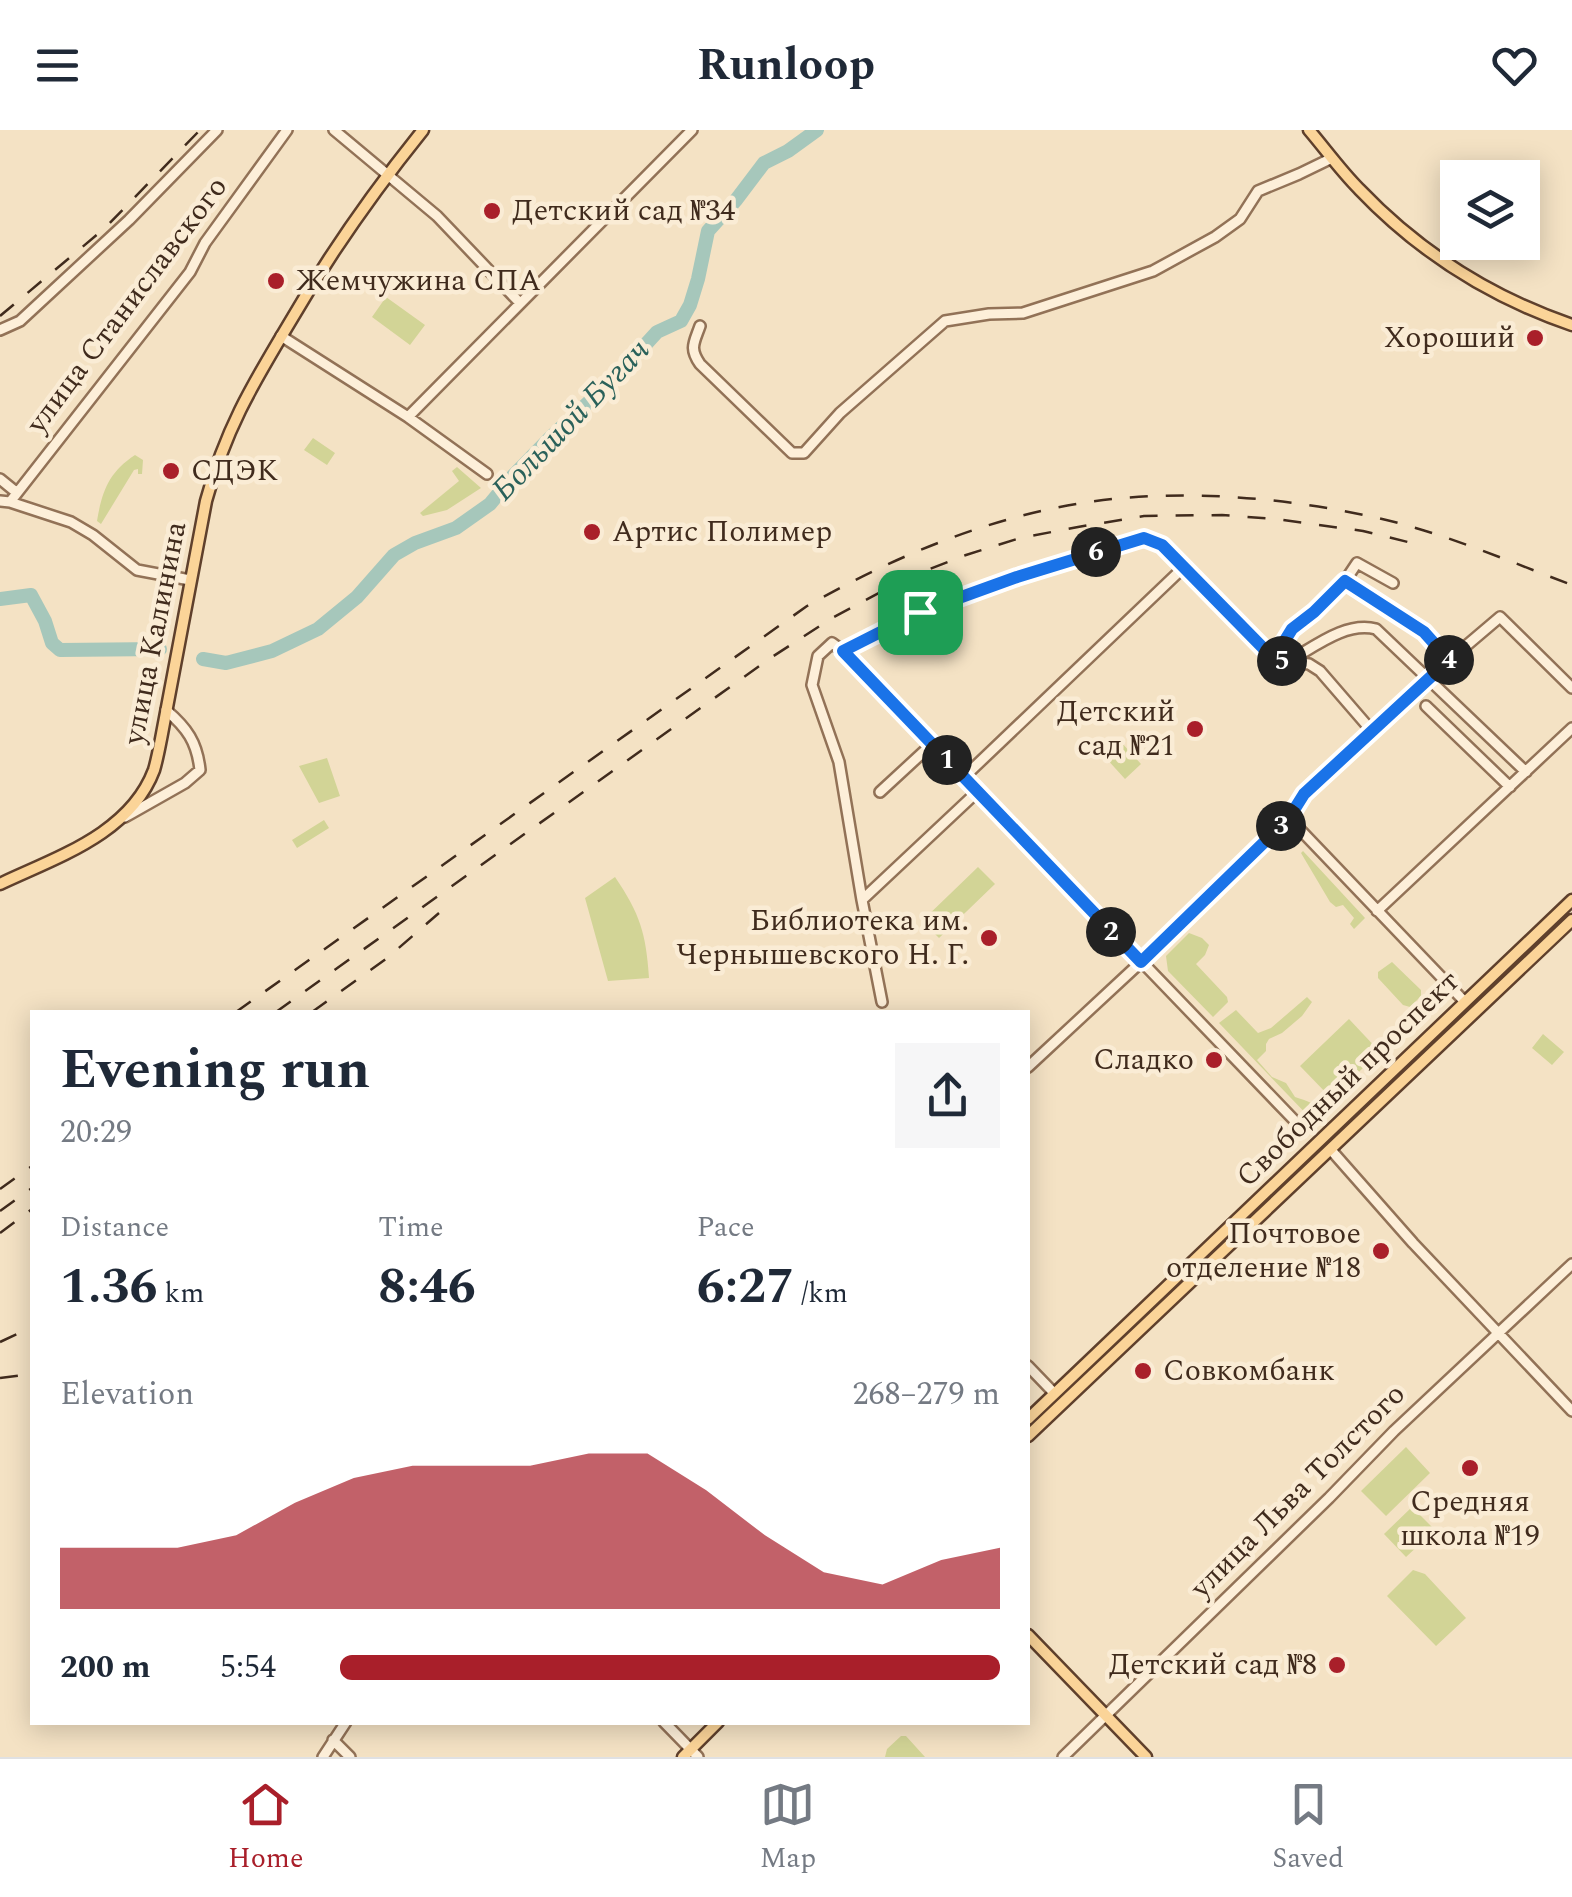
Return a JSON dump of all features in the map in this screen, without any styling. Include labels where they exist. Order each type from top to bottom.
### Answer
[{"type":"main road","name":"улица Калинина","points":[[0,884],[96,838],[131,809],[154,769],[206,501],[219,456],[244,398],[326,263],[423,130]]},
{"type":"main road","points":[[1309,130],[1357,188],[1432,255],[1483,286],[1572,325]]},
{"type":"main road","name":"Свободный проспект","points":[[1030,1433],[1058,1398],[1322,1138],[1572,900]]},
{"type":"main road","name":"Свободный проспект","points":[[1030,1418],[1058,1398],[1331,1150],[1572,920]]},
{"type":"main road","points":[[1322,1138],[1331,1150]]},
{"type":"main road","points":[[1030,1637],[1146,1757]]},
{"type":"main road","points":[[691,1754],[715,1725]]},
{"type":"street","name":"улица Станиславского","points":[[0,330],[20,321],[130,220],[217,130]]},
{"type":"street","name":"улица Станиславского","points":[[9,498],[190,272],[205,243],[287,130]]},
{"type":"street","points":[[334,130],[437,216],[520,303]]},
{"type":"street","points":[[408,417],[692,130]]},
{"type":"street","points":[[700,326],[692,346],[700,364],[792,453],[804,453],[840,413],[946,321],[1023,313],[1154,271],[1240,219],[1258,191],[1332,158]]},
{"type":"street","points":[[281,336],[408,417],[487,474]]},
{"type":"street","points":[[0,479],[9,498],[71,522],[137,570],[190,580]]},
{"type":"street","points":[[843,651],[920,612],[1144,538],[1162,545],[1269,654],[1320,670],[1372,730]]},
{"type":"street","points":[[1286,661],[1284,642],[1292,629],[1345,581],[1357,562],[1392,583]]},
{"type":"street","points":[[963,778],[1183,568]]},
{"type":"street","points":[[1345,581],[1424,632],[1449,660]]},
{"type":"street","points":[[1030,1065],[1289,818],[1304,794],[1500,617],[1572,688]]},
{"type":"street","points":[[1286,661],[1352,628],[1376,629],[1526,772]]},
{"type":"street","points":[[882,1002],[840,762],[812,685],[818,656],[832,643],[1294,1120]]},
{"type":"street","points":[[1426,706],[1510,787]]},
{"type":"street","points":[[118,821],[185,783],[200,770],[198,751],[183,724],[166,710]]},
{"type":"street","points":[[1377,911],[1572,728]]},
{"type":"street","points":[[880,792],[932,744]]},
{"type":"street","points":[[862,900],[977,792]]},
{"type":"street","points":[[1289,818],[1465,1002]]},
{"type":"street","points":[[1331,1150],[1572,1411]]},
{"type":"street","name":"улица Льва Толстого","points":[[1062,1757],[1394,1431],[1572,1264]]},
{"type":"street","points":[[1030,1368],[1058,1398]]},
{"type":"street","points":[[323,1757],[344,1725]]},
{"type":"street","points":[[667,1725],[691,1754]]},
{"type":"street","points":[[333,1740],[350,1757]]},
{"type":"green space","points":[[386,297],[425,325],[410,345],[372,317]]},
{"type":"green space","points":[[313,438],[335,453],[327,465],[304,450]]},
{"type":"green space","points":[[135,455],[143,460],[142,474],[134,470],[101,524],[97,521],[108,483]]},
{"type":"green space","points":[[457,467],[481,488],[447,510],[423,516],[420,513],[459,481],[452,471]]},
{"type":"green space","points":[[1121,742],[1141,764],[1125,779],[1105,757]]},
{"type":"green space","points":[[327,758],[340,796],[319,803],[299,766]]},
{"type":"green space","points":[[324,820],[329,828],[297,848],[292,840]]},
{"type":"green space","points":[[1303,851],[1365,918],[1354,929],[1350,924],[1354,918],[1343,905],[1336,907],[1330,902]]},
{"type":"green space","points":[[978,867],[995,884],[939,938],[922,921]]},
{"type":"green space","points":[[615,877],[640,924],[649,978],[608,981],[585,898]]},
{"type":"green space","points":[[1189,933],[1209,945],[1196,964],[1227,997],[1228,1002],[1213,1017],[1168,971],[1166,956]]},
{"type":"green space","points":[[1392,962],[1421,990],[1421,996],[1410,1007],[1403,1005],[1378,978],[1378,972]]},
{"type":"green space","points":[[1307,997],[1312,1002],[1302,1016],[1269,1039],[1266,1051],[1257,1060],[1272,1077],[1286,1083],[1295,1097],[1320,1110],[1322,1113],[1313,1121],[1219,1023],[1236,1010],[1258,1033],[1271,1028]]},
{"type":"green space","points":[[1349,1019],[1380,1052],[1331,1098],[1300,1066]]},
{"type":"green space","points":[[1543,1034],[1564,1052],[1552,1065],[1532,1048]]},
{"type":"green space","points":[[1406,1447],[1430,1473],[1386,1516],[1361,1491]]},
{"type":"green space","points":[[1412,1507],[1435,1530],[1406,1557],[1384,1534]]},
{"type":"green space","points":[[1413,1570],[1425,1574],[1466,1618],[1436,1646],[1387,1596]]},
{"type":"green space","points":[[906,1736],[925,1757],[885,1757],[887,1749]]},
{"type":"waterway","name":"Большой Бугач","points":[[203,659],[226,663],[272,651],[318,629],[357,597],[394,555],[456,528],[490,504],[513,476],[657,332],[681,321],[698,279],[708,231],[764,163],[817,130]]},
{"type":"waterway","points":[[0,599],[31,595],[52,643],[60,650],[160,649]]},
{"type":"railway","points":[[0,316],[105,228],[200,130]]},
{"type":"railway","points":[[239,1010],[807,606],[879,568],[993,524],[1073,505],[1146,496],[1280,501],[1403,524],[1572,585]]},
{"type":"railway","points":[[279,1010],[769,659],[832,618],[909,577],[1020,538],[1144,516],[1276,519],[1363,531],[1412,543]]},
{"type":"railway","points":[[315,1010],[386,959],[439,913]]},
{"type":"railway","points":[[0,1189],[30,1167]]},
{"type":"railway","points":[[0,1211],[30,1189]]},
{"type":"railway","points":[[0,1233],[30,1210]]},
{"type":"railway","points":[[0,1342],[30,1328]]},
{"type":"railway","points":[[0,1378],[30,1374]]},
{"type":"place","name":"Детский сад №34","points":[[492,211]]},
{"type":"place","name":"Жемчужина СПА","points":[[276,281]]},
{"type":"place","name":"Хороший","points":[[1535,338]]},
{"type":"place","name":"СДЭК","points":[[171,471]]},
{"type":"place","name":"Артис Полимер","points":[[592,532]]},
{"type":"place","name":"Детский сад №21","points":[[1195,729]]},
{"type":"place","name":"Библиотека им. Чернышевского Н. Г.","points":[[989,938]]},
{"type":"place","name":"Сладко","points":[[1214,1060]]},
{"type":"place","name":"Почтовое отделение №18","points":[[1381,1251]]},
{"type":"place","name":"Совкомбанк","points":[[1143,1371]]},
{"type":"place","name":"Средняя школа №19","points":[[1470,1468]]},
{"type":"place","name":"Детский сад №8","points":[[1337,1665]]},
{"type":"route","points":[[1144,538],[1162,545],[1269,654],[1282,661],[1284,642],[1292,629],[1345,581],[1424,632],[1449,660],[1304,794],[1289,818],[1141,962],[843,651],[920,612],[1144,538]]}]
